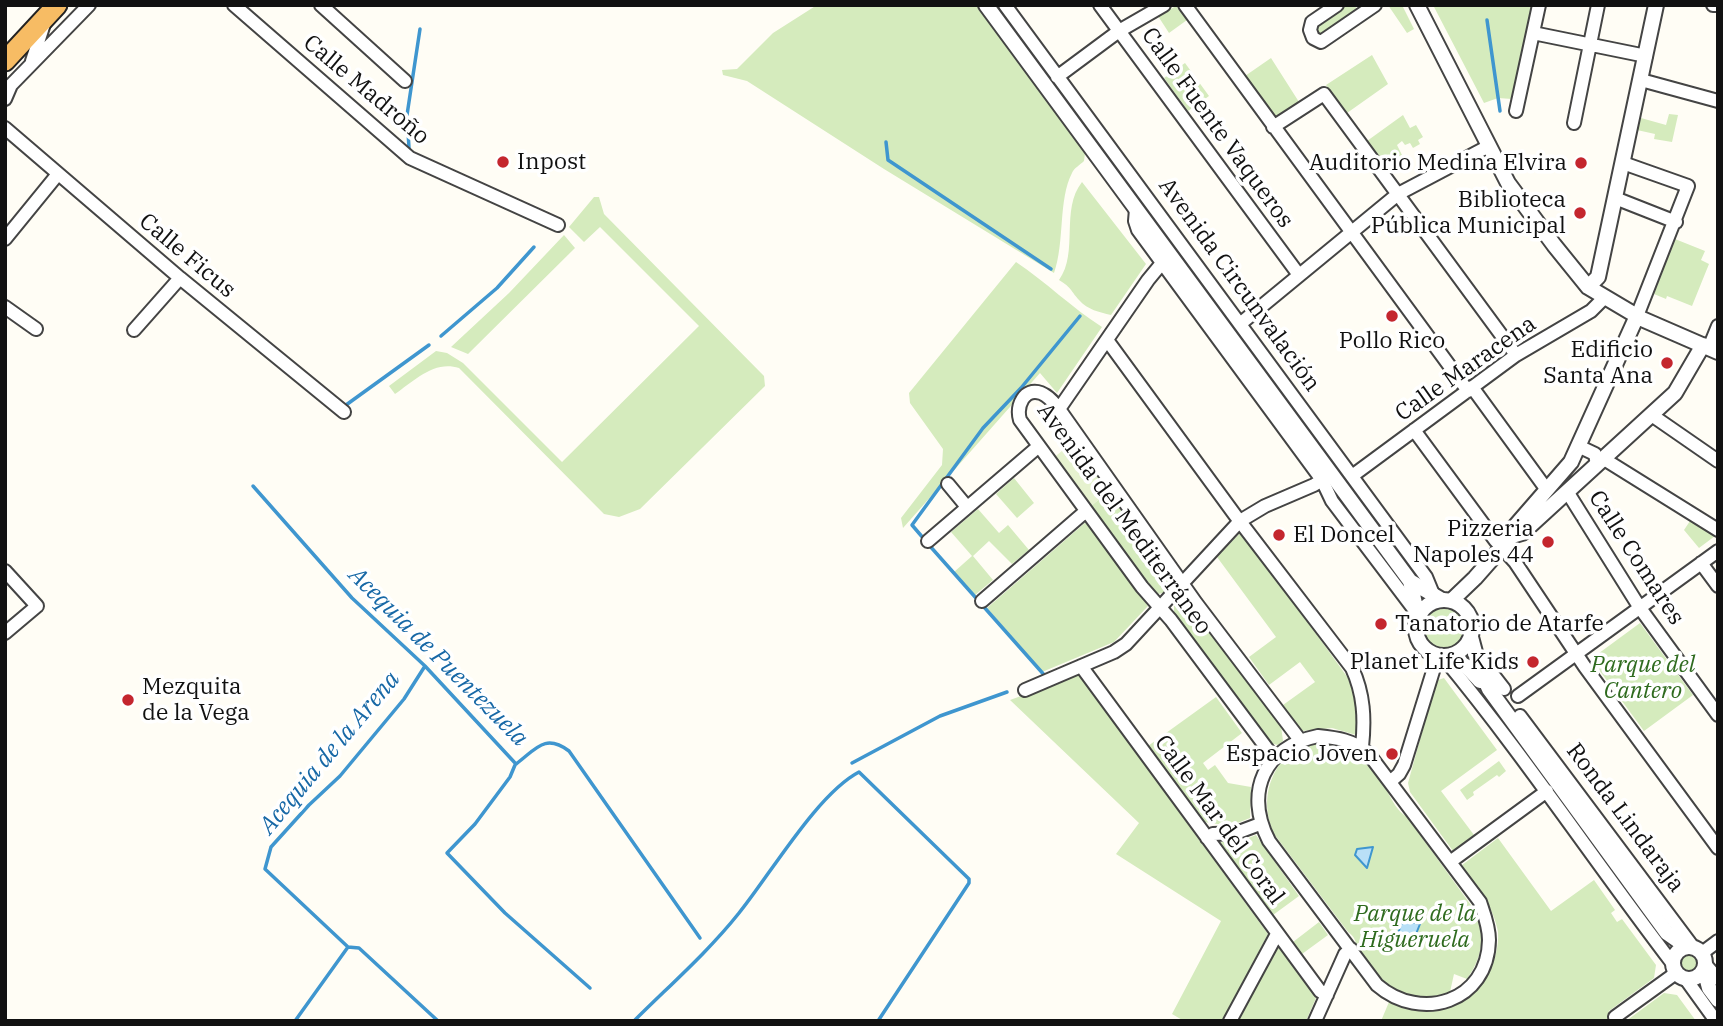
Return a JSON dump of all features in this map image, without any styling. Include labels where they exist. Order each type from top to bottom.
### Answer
[{"type":"highway","points":[[5,61],[52,11]]},
{"type":"street","points":[[5,99],[11,85],[32,61],[89,5]]},
{"type":"street","name":"Calle Madroño","points":[[234,5],[410,159],[558,225]]},
{"type":"street","points":[[321,5],[405,80]]},
{"type":"street","name":"Avenida Circunvalación","points":[[986,5],[1136,209],[1326,477],[1332,501],[1417,614]]},
{"type":"street","name":"Avenida Circunvalación","points":[[1005,5],[1442,598]]},
{"type":"street","name":"Calle Fuente Vaqueros","points":[[1100,5],[1299,275]]},
{"type":"street","points":[[1057,77],[1119,31],[1164,5]]},
{"type":"street","points":[[1185,5],[1273,127],[1547,489]]},
{"type":"street","points":[[1337,5],[1312,22],[1310,30],[1313,38],[1321,42],[1367,7]]},
{"type":"street","points":[[1417,5],[1508,183],[1588,287],[1637,316],[1710,348]]},
{"type":"street","points":[[1516,111],[1539,5]]},
{"type":"street","points":[[1574,123],[1598,5]]},
{"type":"street","points":[[1588,287],[1598,277],[1657,5]]},
{"type":"street","points":[[32,61],[52,11]]},
{"type":"street","points":[[1534,33],[1646,56]]},
{"type":"street","points":[[1641,80],[1718,100]]},
{"type":"street","points":[[1273,127],[1324,94],[1516,355]]},
{"type":"street","name":"Calle Ficus","points":[[5,128],[180,278],[344,412]]},
{"type":"street","points":[[1240,324],[1398,194],[1489,146]]},
{"type":"street","points":[[1512,536],[1511,531],[1571,462],[1637,316],[1688,186],[1623,163]]},
{"type":"street","points":[[5,239],[58,174]]},
{"type":"street","points":[[1615,198],[1676,222]]},
{"type":"street","name":"Avenida Circunvalación","points":[[1136,209],[1135,221],[1139,230],[1326,477],[1410,582],[1442,598]]},
{"type":"street","points":[[1059,409],[1156,269],[1163,263]]},
{"type":"street","points":[[134,330],[180,278]]},
{"type":"street","name":"Calle Maracena","points":[[1352,476],[1516,355],[1591,311],[1604,298]]},
{"type":"street","points":[[5,307],[36,329]]},
{"type":"street","points":[[1442,598],[1465,610],[1471,618],[1472,644],[1443,656],[1427,650],[1420,642],[1416,626],[1417,614],[1428,605],[1475,578],[1512,536],[1522,533],[1653,416],[1710,348],[1718,326]]},
{"type":"street","points":[[1107,340],[1352,668],[1362,695],[1362,747]]},
{"type":"street","name":"Avenida del Mediterráneo","points":[[1274,758],[1142,587],[1020,420],[1018,408],[1021,400],[1028,394],[1043,394],[1059,409],[1183,583],[1300,740]]},
{"type":"street","points":[[1653,416],[1718,461]]},
{"type":"street","points":[[1414,430],[1515,562],[1576,654],[1718,848]]},
{"type":"street","points":[[928,541],[1039,446]]},
{"type":"street","points":[[1578,446],[1592,451],[1597,458],[1596,466]]},
{"type":"street","points":[[1571,462],[1579,472],[1596,466],[1718,530]]},
{"type":"street","points":[[1026,690],[1126,644],[1240,521],[1326,477]]},
{"type":"street","points":[[948,484],[967,507]]},
{"type":"street","name":"Calle Comares","points":[[1568,493],[1640,608],[1718,715]]},
{"type":"street","points":[[982,601],[1086,511]]},
{"type":"street","points":[[1519,722],[1518,696],[1718,551]]},
{"type":"street","points":[[1701,563],[1718,586]]},
{"type":"street","points":[[5,571],[37,606],[5,633]]},
{"type":"street","points":[[1465,610],[1475,578]]},
{"type":"street","name":"Avenida Circunvalación","points":[[1410,582],[1417,614]]},
{"type":"street","name":"Ronda Lindaraja","points":[[1472,644],[1496,689],[1689,963],[1716,1021]]},
{"type":"street","points":[[1391,781],[1404,765],[1443,656]]},
{"type":"street","name":"Ronda Lindaraja","points":[[1443,656],[1466,666],[1481,683],[1518,696]]},
{"type":"street","name":"Ronda Lindaraja","points":[[1443,656],[1547,791],[1578,822],[1689,963],[1715,989]]},
{"type":"street","name":"Calle Mar del Coral","points":[[1081,666],[1277,934],[1320,991],[1328,995]]},
{"type":"street","name":"Ronda Lindaraja","points":[[1519,722],[1578,822],[1689,963],[1715,989]]},
{"type":"street","points":[[1318,736],[1338,738],[1362,747],[1391,781],[1479,902],[1487,920],[1489,939],[1481,973],[1471,986],[1446,1002],[1418,1005],[1390,996],[1377,985],[1269,841],[1261,824],[1258,794],[1265,770],[1274,758],[1300,740],[1318,736]]},
{"type":"street","points":[[1450,862],[1547,791]]},
{"type":"street","points":[[1207,838],[1213,834],[1236,833],[1261,824]]},
{"type":"street","points":[[1230,1021],[1277,934]]},
{"type":"street","points":[[1615,1017],[1718,941]]},
{"type":"street","points":[[1315,1021],[1345,954],[1351,949]]},
{"type":"green space","points":[[817,5],[978,7],[1085,153],[1084,161],[1073,171],[1068,184],[1054,273],[747,81],[723,75],[722,70],[737,69],[773,33]]},
{"type":"green space","points":[[1343,5],[1355,6],[1358,12],[1321,39],[1315,36],[1315,23]]},
{"type":"green space","points":[[1388,5],[1402,5],[1414,29],[1407,33]]},
{"type":"green space","points":[[1433,5],[1534,5],[1512,99],[1498,98],[1484,103]]},
{"type":"green space","points":[[1176,6],[1187,20],[1169,33],[1158,16]]},
{"type":"green space","points":[[1372,55],[1388,84],[1347,113],[1326,85]]},
{"type":"green space","points":[[1271,58],[1299,102],[1275,118],[1245,76]]},
{"type":"green space","points":[[1185,63],[1209,96],[1188,111],[1164,78]]},
{"type":"green space","points":[[1669,114],[1678,115],[1672,142],[1654,139],[1655,134],[1637,130],[1641,118],[1666,125]]},
{"type":"green space","points":[[1403,115],[1410,128],[1416,125],[1423,137],[1418,140],[1420,144],[1413,148],[1410,143],[1405,145],[1402,141],[1397,145],[1402,155],[1383,165],[1367,141]]},
{"type":"green space","points":[[1082,182],[1146,264],[1111,315],[1086,306],[1059,280],[1068,257],[1072,205]]},
{"type":"green space","points":[[594,197],[599,197],[604,214],[764,376],[765,386],[640,509],[619,517],[604,514],[459,368],[450,366],[433,369],[395,394],[389,386],[436,351],[447,353],[463,363],[562,462],[699,326],[600,227],[584,242],[569,227]]},
{"type":"green space","points":[[564,235],[575,248],[468,354],[451,347],[509,293]]},
{"type":"green space","points":[[1675,239],[1705,251],[1701,260],[1709,264],[1692,306],[1654,294]]},
{"type":"green space","points":[[1016,262],[1102,327],[1057,393],[1040,373],[903,528],[901,518],[942,465],[943,449],[910,403],[909,393]]},
{"type":"green space","points":[[1073,442],[1109,491],[1091,506],[1059,461],[1052,459]]},
{"type":"green space","points":[[1014,478],[1034,503],[1017,518],[996,494]]},
{"type":"green space","points":[[1109,491],[1117,503],[1123,503],[1175,579],[1165,592],[1156,594],[1141,580],[1141,574],[1110,532],[1105,531],[1097,521],[1098,516],[1091,506]]},
{"type":"green space","points":[[978,509],[999,533],[1008,525],[1029,550],[1012,564],[989,541],[973,556],[993,580],[975,595],[954,572],[972,556],[951,532]]},
{"type":"green space","points":[[1690,521],[1715,536],[1699,548],[1684,530]]},
{"type":"green space","points":[[1086,522],[1148,606],[1114,642],[1042,672],[987,608]]},
{"type":"green space","points":[[1242,531],[1348,678],[1356,701],[1356,735],[1332,728],[1302,731],[1283,705],[1315,682],[1300,662],[1269,685],[1249,657],[1276,637],[1217,557]]},
{"type":"green space","points":[[1182,600],[1189,602],[1281,726],[1283,741],[1278,745],[1269,743],[1174,615],[1174,606]]},
{"type":"green space","points":[[1444,606],[1459,612],[1465,627],[1459,642],[1444,648],[1429,642],[1423,627],[1429,612]]},
{"type":"green space","name":"Parque del Cantero","points":[[1640,623],[1693,695],[1644,731],[1591,659]]},
{"type":"green space","points":[[1079,675],[1268,934],[1222,1021],[1184,1021],[1172,1014],[1221,921],[1116,854],[1139,823],[1010,700]]},
{"type":"green space","points":[[1444,678],[1497,750],[1441,791],[1474,835],[1453,851],[1410,792],[1408,783],[1435,685],[1438,680]]},
{"type":"green space","points":[[1216,697],[1242,733],[1203,763],[1208,770],[1215,765],[1228,783],[1251,787],[1250,818],[1230,826],[1204,822],[1148,746]]},
{"type":"green space","name":"Parque de la Higueruela","points":[[1316,744],[1344,749],[1364,762],[1384,785],[1400,812],[1407,817],[1476,912],[1482,938],[1479,955],[1467,979],[1454,974],[1450,992],[1421,997],[1408,995],[1386,984],[1367,963],[1353,936],[1274,834],[1267,806],[1272,779],[1281,762],[1285,765],[1299,753],[1298,749]]},
{"type":"green space","points":[[1499,761],[1506,771],[1473,792],[1474,795],[1467,800],[1460,790]]},
{"type":"green space","points":[[1256,835],[1299,896],[1273,915],[1220,842],[1238,842]]},
{"type":"green space","points":[[1498,838],[1551,911],[1594,880],[1615,910],[1611,913],[1617,922],[1622,919],[1656,965],[1654,978],[1609,1011],[1616,1021],[1381,1021],[1389,1002],[1418,1010],[1432,1010],[1457,1004],[1478,987],[1488,973],[1497,948],[1496,923],[1484,897],[1462,865]]},
{"type":"green space","points":[[1319,922],[1328,935],[1302,954],[1293,942]]},
{"type":"green space","points":[[1278,946],[1316,998],[1306,1021],[1237,1021]]},
{"type":"green space","points":[[1685,953],[1693,953],[1699,963],[1693,973],[1685,973],[1679,967],[1679,959]]},
{"type":"green space","points":[[1664,993],[1677,995],[1696,1021],[1626,1021]]},
{"type":"water","points":[[1373,847],[1367,868],[1355,855],[1357,849]]},
{"type":"water","points":[[1403,920],[1420,924],[1414,939],[1398,933]]},
{"type":"waterway","points":[[1487,20],[1500,111]]},
{"type":"waterway","points":[[409,148],[407,115],[420,29]]},
{"type":"waterway","points":[[886,142],[888,160],[1051,269]]},
{"type":"waterway","points":[[441,336],[497,288],[534,247]]},
{"type":"waterway","points":[[924,539],[912,525],[983,428],[1021,388],[1080,316]]},
{"type":"waterway","points":[[346,405],[429,345]]},
{"type":"waterway","name":"Acequia de Puentezuela","points":[[253,486],[352,598],[425,666],[516,764],[547,743],[569,751],[700,938]]},
{"type":"waterway","points":[[929,545],[1046,677]]},
{"type":"waterway","name":"Acequia de la Arena","points":[[295,1021],[348,947],[265,869],[271,847],[340,776],[404,699],[425,666]]},
{"type":"waterway","points":[[852,763],[940,716],[1007,692]]},
{"type":"waterway","points":[[515,765],[510,777],[475,824],[447,853],[505,913],[590,988]]},
{"type":"waterway","points":[[634,1021],[727,927],[827,798],[859,772],[969,879],[969,883],[878,1021]]},
{"type":"waterway","points":[[348,947],[359,948],[438,1021]]},
{"type":"place","name":"Inpost","points":[[503,162]]},
{"type":"place","name":"Auditorio Medina Elvira","points":[[1581,163]]},
{"type":"place","name":"Biblioteca Pública Municipal","points":[[1580,213]]},
{"type":"place","name":"Pollo Rico","points":[[1392,316]]},
{"type":"place","name":"Edificio Santa Ana","points":[[1667,363]]},
{"type":"place","name":"El Doncel","points":[[1279,535]]},
{"type":"place","name":"Pizzeria Napoles 44","points":[[1548,542]]},
{"type":"place","name":"Tanatorio de Atarfe","points":[[1381,624]]},
{"type":"place","name":"Planet Life Kids","points":[[1533,662]]},
{"type":"place","name":"Mezquita de la Vega","points":[[128,700]]},
{"type":"place","name":"Espacio Joven","points":[[1392,754]]}]
